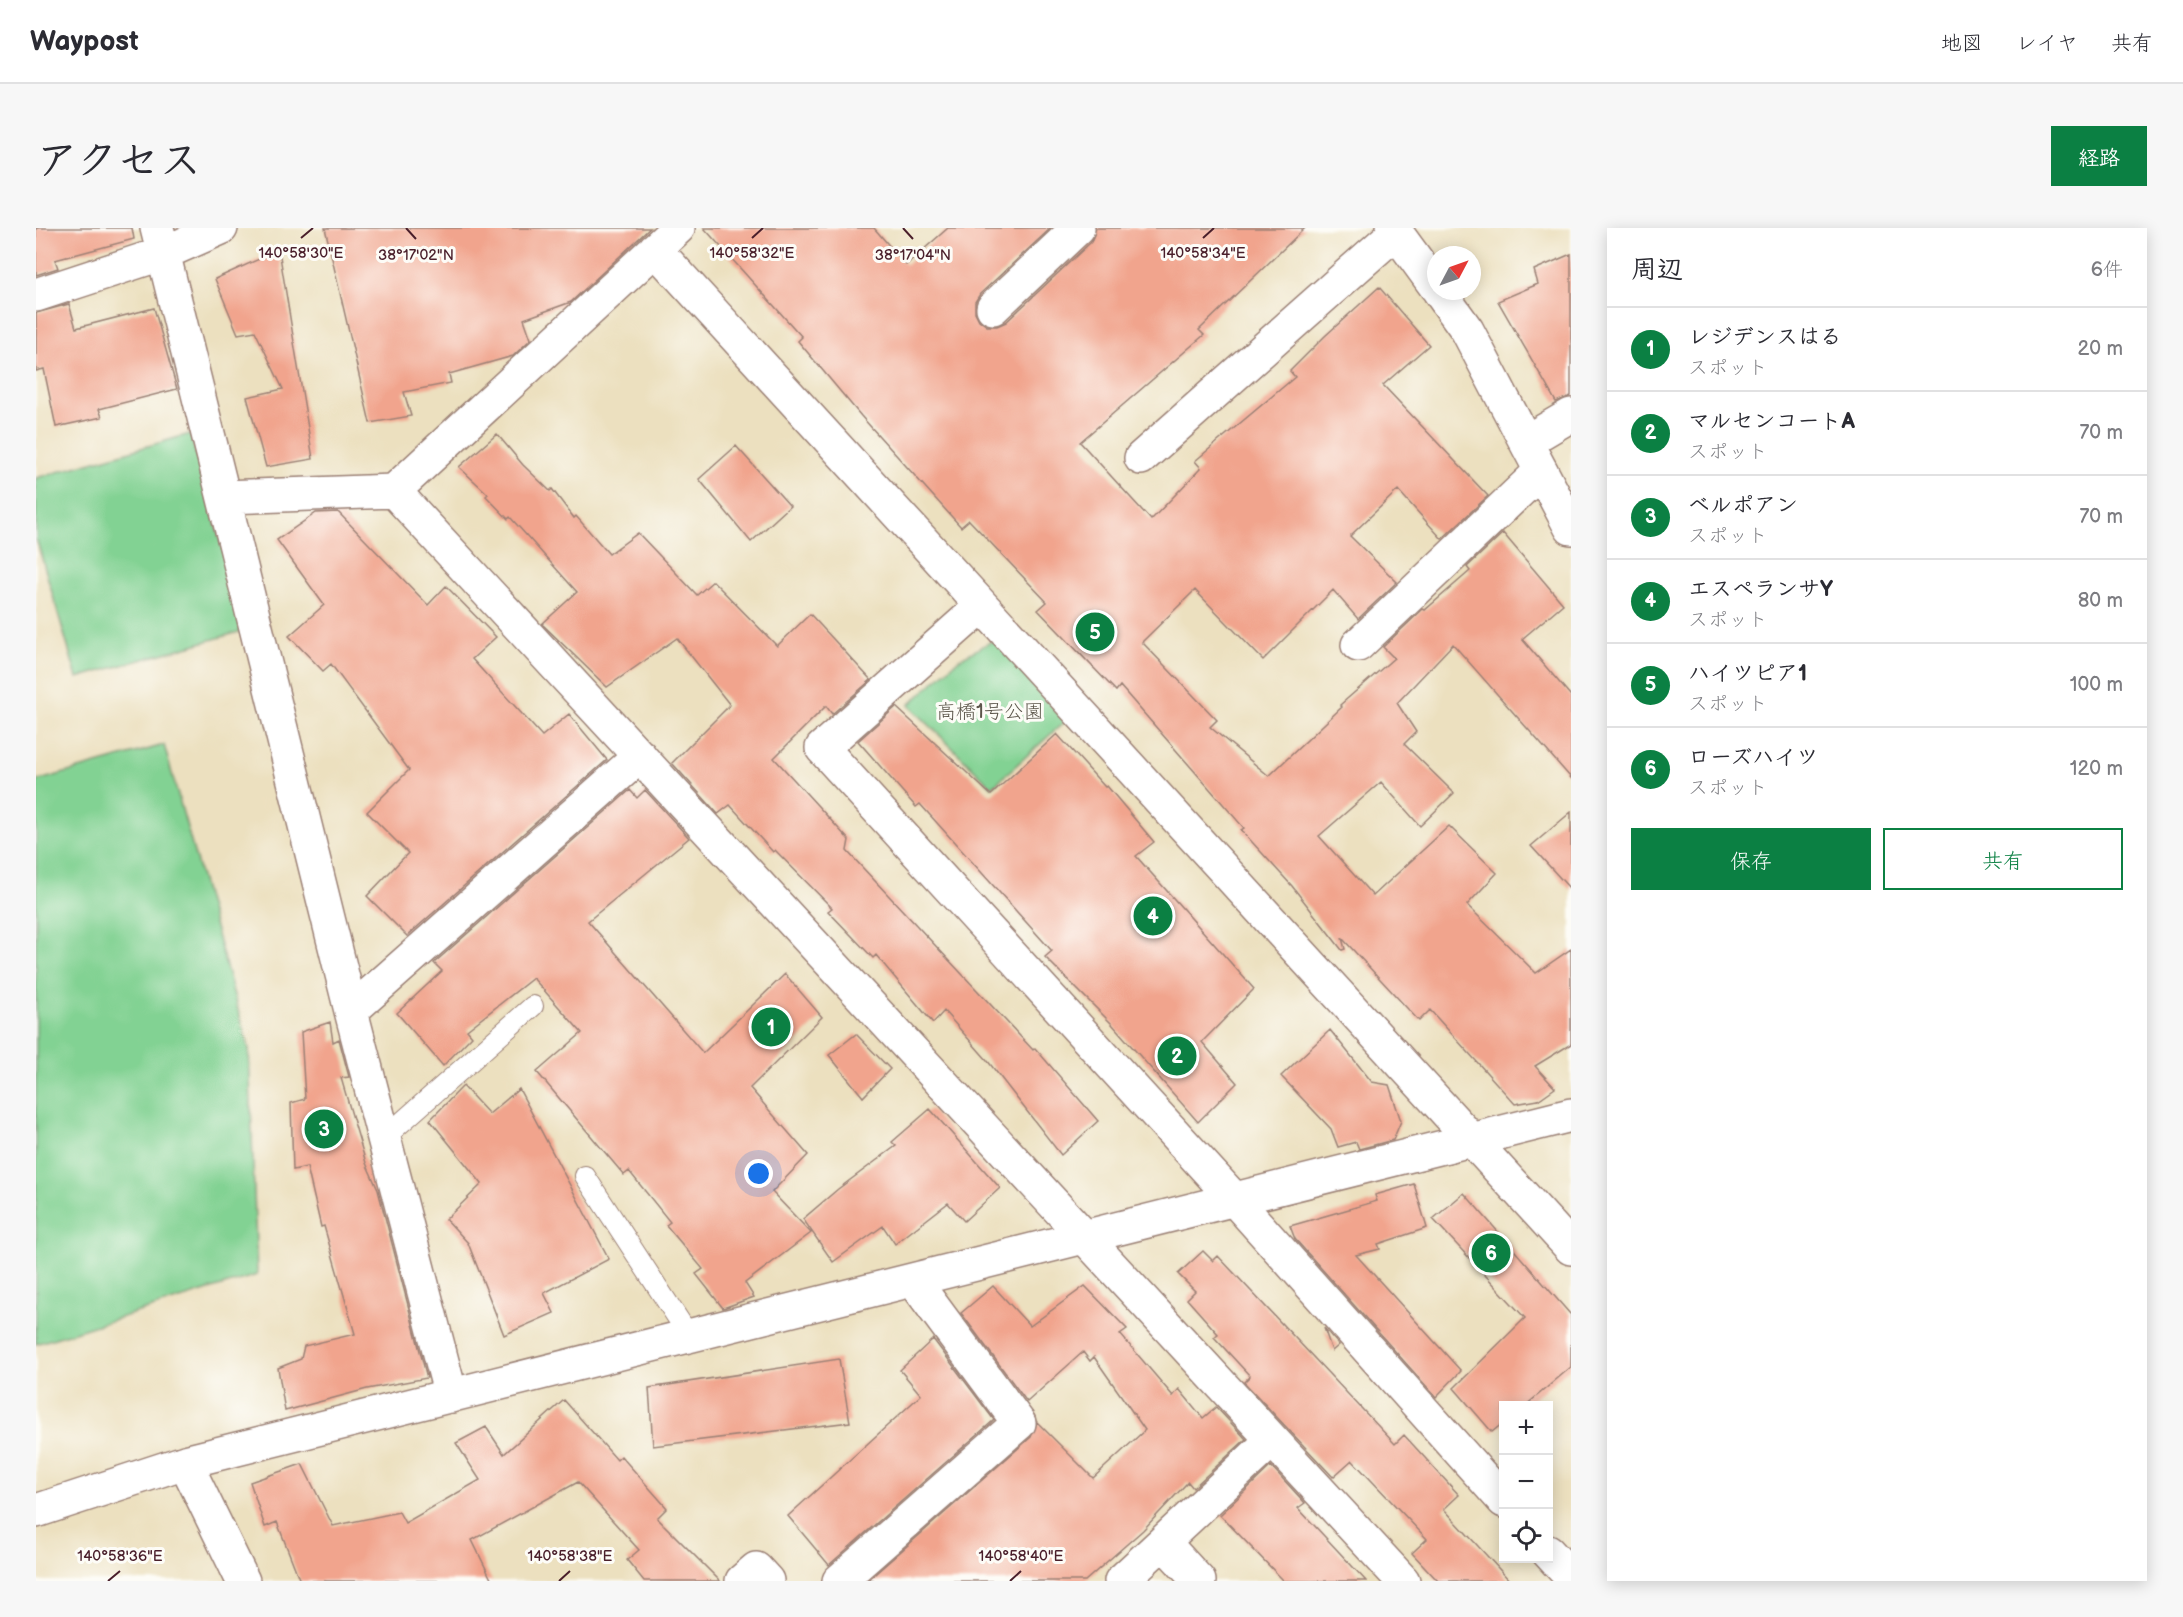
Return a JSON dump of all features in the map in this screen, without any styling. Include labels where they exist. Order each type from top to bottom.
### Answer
[{"type":"street","points":[[36,295],[160,241],[222,228]]},
{"type":"street","points":[[993,308],[1078,228]]},
{"type":"street","points":[[1141,458],[1395,230],[1427,274]]},
{"type":"street","points":[[224,497],[394,490],[667,238],[982,606],[1571,1248]]},
{"type":"street","points":[[160,241],[351,1011],[451,1396]]},
{"type":"street","points":[[1445,300],[1467,330],[1571,528]]},
{"type":"street","points":[[1527,441],[1571,415]]},
{"type":"street","points":[[1359,645],[1540,471]]},
{"type":"street","points":[[394,490],[1403,1581]]},
{"type":"street","points":[[982,606],[822,748],[1235,1200],[1499,1497]]},
{"type":"street","points":[[351,1011],[640,756]]},
{"type":"street","points":[[36,1511],[185,1462],[1086,1239],[1571,1115]]},
{"type":"street","points":[[839,1581],[1019,1423],[914,1281]]},
{"type":"street","points":[[1121,1581],[1272,1440]]},
{"type":"street","points":[[185,1462],[243,1581]]},
{"type":"street","points":[[1163,1542],[1199,1581]]},
{"type":"street","points":[[1553,1557],[1571,1577]]},
{"type":"street","points":[[742,1581],[756,1569],[767,1581]]},
{"type":"lane","points":[[384,1138],[533,1006]]},
{"type":"lane","points":[[585,1176],[690,1337]]},
{"type":"green space","points":[[190,434],[246,630],[77,678],[36,538],[36,478]]},
{"type":"green space","name":"高橋1号公園","points":[[994,640],[1070,717],[992,787],[909,705],[959,659]]},
{"type":"green space","points":[[164,745],[249,1049],[257,1275],[36,1344],[36,781]]},
{"type":"building","points":[[36,228],[132,228],[134,239],[55,260],[58,268],[36,275]]},
{"type":"building","points":[[325,228],[650,228],[571,302],[524,319],[531,339],[513,356],[449,374],[451,383],[404,392],[411,416],[370,423]]},
{"type":"building","points":[[704,228],[874,228],[906,265],[948,228],[1051,228],[980,294],[975,302],[975,312],[979,320],[987,326],[997,326],[1006,322],[1091,242],[1096,228],[1305,228],[1199,330],[1204,335],[1080,442],[1151,520],[1201,468],[1195,461],[1295,377],[1290,371],[1379,287],[1429,345],[1383,385],[1488,496],[1442,539],[1398,490],[1350,536],[1397,582],[1358,619],[1333,590],[1263,660],[1195,590],[1142,642],[1217,720],[1210,727],[1269,776],[1342,707],[1340,705],[1394,658],[1383,647],[1423,609],[1425,610],[1470,571],[1467,567],[1503,533],[1563,604],[1522,639],[1571,696],[1571,778],[1453,644],[1397,703],[1416,732],[1404,744],[1454,793],[1420,826],[1381,782],[1319,836],[1373,896],[1449,826],[1497,873],[1467,905],[1536,973],[1571,949],[1571,1044],[1535,1066],[1555,1088],[1538,1100],[1515,1104],[1430,1010],[1419,1021],[1342,938],[1345,949],[1342,950],[1292,886],[1241,830],[1244,828],[1120,686],[1116,691],[1038,610],[1047,602],[969,520],[961,527],[861,416],[798,341],[802,337]]},
{"type":"building","points":[[279,250],[313,459],[266,467],[247,397],[283,389],[255,331],[238,334],[215,279]]},
{"type":"building","points":[[1571,254],[1571,396],[1556,402],[1498,301],[1538,284],[1534,270]]},
{"type":"building","points":[[69,304],[76,328],[154,308],[177,389],[99,409],[102,417],[56,427],[44,369],[36,371],[36,313]]},
{"type":"building","points":[[497,434],[523,465],[550,491],[552,489],[574,518],[576,516],[609,554],[638,533],[697,595],[713,581],[777,646],[810,614],[871,680],[832,714],[826,706],[774,758],[849,840],[847,851],[1033,1050],[1035,1048],[1098,1121],[1061,1155],[987,1060],[944,1011],[933,1023],[876,955],[873,958],[828,911],[832,908],[775,850],[773,852],[730,805],[718,814],[672,763],[730,705],[677,638],[607,687],[542,624],[577,592],[510,517],[508,519],[486,496],[488,494],[459,467]]},
{"type":"building","points":[[736,446],[790,506],[751,542],[699,479]]},
{"type":"building","points":[[338,512],[428,605],[446,586],[496,637],[472,659],[542,736],[569,714],[607,760],[407,936],[367,896],[408,853],[367,812],[409,770],[331,664],[323,671],[289,636],[324,605],[277,540],[316,513]]},
{"type":"building","points":[[896,707],[991,795],[1057,734],[1105,787],[1107,786],[1154,842],[1136,856],[1254,989],[1202,1042],[1237,1083],[1198,1122],[1112,1024],[1045,957],[1052,951],[920,804],[916,807],[858,741]]},
{"type":"building","points":[[630,790],[637,798],[645,790],[689,838],[588,921],[703,1053],[785,974],[822,1017],[750,1088],[808,1155],[772,1192],[811,1233],[745,1283],[754,1297],[723,1308],[696,1274],[703,1269],[666,1225],[670,1222],[629,1171],[624,1175],[537,1072],[582,1033],[533,978],[467,1030],[472,1036],[443,1066],[397,1013],[442,971],[434,963]]},
{"type":"building","points":[[1571,812],[1571,890],[1531,846]]},
{"type":"building","points":[[330,1022],[333,1042],[339,1039],[349,1077],[341,1078],[366,1163],[378,1190],[427,1378],[367,1389],[285,1411],[278,1368],[301,1359],[304,1346],[355,1334],[324,1226],[321,1227],[307,1167],[293,1170],[291,1103],[305,1099],[301,1032]]},
{"type":"building","points":[[1330,1030],[1372,1082],[1389,1085],[1401,1121],[1393,1140],[1359,1149],[1356,1142],[1338,1147],[1331,1129],[1281,1076]]},
{"type":"building","points":[[856,1034],[890,1069],[863,1097],[829,1055]]},
{"type":"building","points":[[463,1086],[489,1114],[519,1089],[609,1259],[544,1293],[554,1313],[504,1335],[468,1243],[446,1219],[482,1184],[430,1120]]},
{"type":"building","points":[[930,1109],[1000,1188],[964,1221],[948,1203],[895,1244],[883,1226],[833,1262],[803,1219],[838,1189],[896,1146],[892,1142]]},
{"type":"building","points":[[1414,1184],[1427,1228],[1378,1244],[1380,1249],[1356,1255],[1461,1371],[1436,1397],[1295,1239],[1290,1226],[1377,1201],[1375,1195]]},
{"type":"building","points":[[1464,1193],[1571,1315],[1571,1367],[1531,1401],[1499,1401],[1499,1426],[1492,1432],[1454,1388],[1525,1318],[1433,1219]]},
{"type":"building","points":[[1203,1251],[1213,1261],[1218,1256],[1395,1444],[1404,1435],[1459,1495],[1444,1509],[1510,1581],[1438,1581],[1412,1553],[1427,1539],[1352,1460],[1333,1477],[1244,1382],[1250,1376],[1214,1337],[1218,1334],[1187,1299],[1195,1291],[1178,1274]]},
{"type":"building","points":[[993,1286],[1030,1326],[1085,1286],[1127,1329],[1120,1334],[1173,1396],[1179,1389],[1203,1418],[1216,1407],[1246,1439],[1193,1488],[1188,1482],[1143,1530],[1085,1581],[867,1581],[1031,1437],[1037,1422],[1093,1478],[1145,1430],[1094,1357],[1090,1361],[1083,1352],[1027,1402],[961,1313]]},
{"type":"building","points":[[1324,1328],[1339,1345],[1332,1351]]},
{"type":"building","points":[[933,1339],[994,1420],[829,1565],[788,1516],[921,1395],[900,1370]]},
{"type":"building","points":[[839,1359],[850,1422],[653,1446],[649,1388]]},
{"type":"building","points":[[564,1400],[617,1460],[621,1456],[667,1508],[657,1518],[720,1581],[644,1581],[627,1560],[639,1550],[578,1482],[472,1540],[492,1581],[300,1581],[277,1522],[265,1527],[250,1482],[302,1464],[333,1526],[399,1512],[405,1523],[480,1480],[456,1443],[486,1427],[504,1454]]},
{"type":"building","points":[[1271,1466],[1305,1503],[1298,1508],[1366,1581],[1284,1581],[1220,1515]]},
{"type":"place","name":"ハイツピア1","points":[[1095,632]]},
{"type":"place","name":"エスペランサY","points":[[1153,916]]},
{"type":"place","name":"レジデンスはる","points":[[771,1027]]},
{"type":"place","name":"マルセンコートA","points":[[1177,1056]]},
{"type":"place","name":"ベルポアン","points":[[324,1129]]},
{"type":"place","name":"ローズハイツ","points":[[1491,1253]]}]
